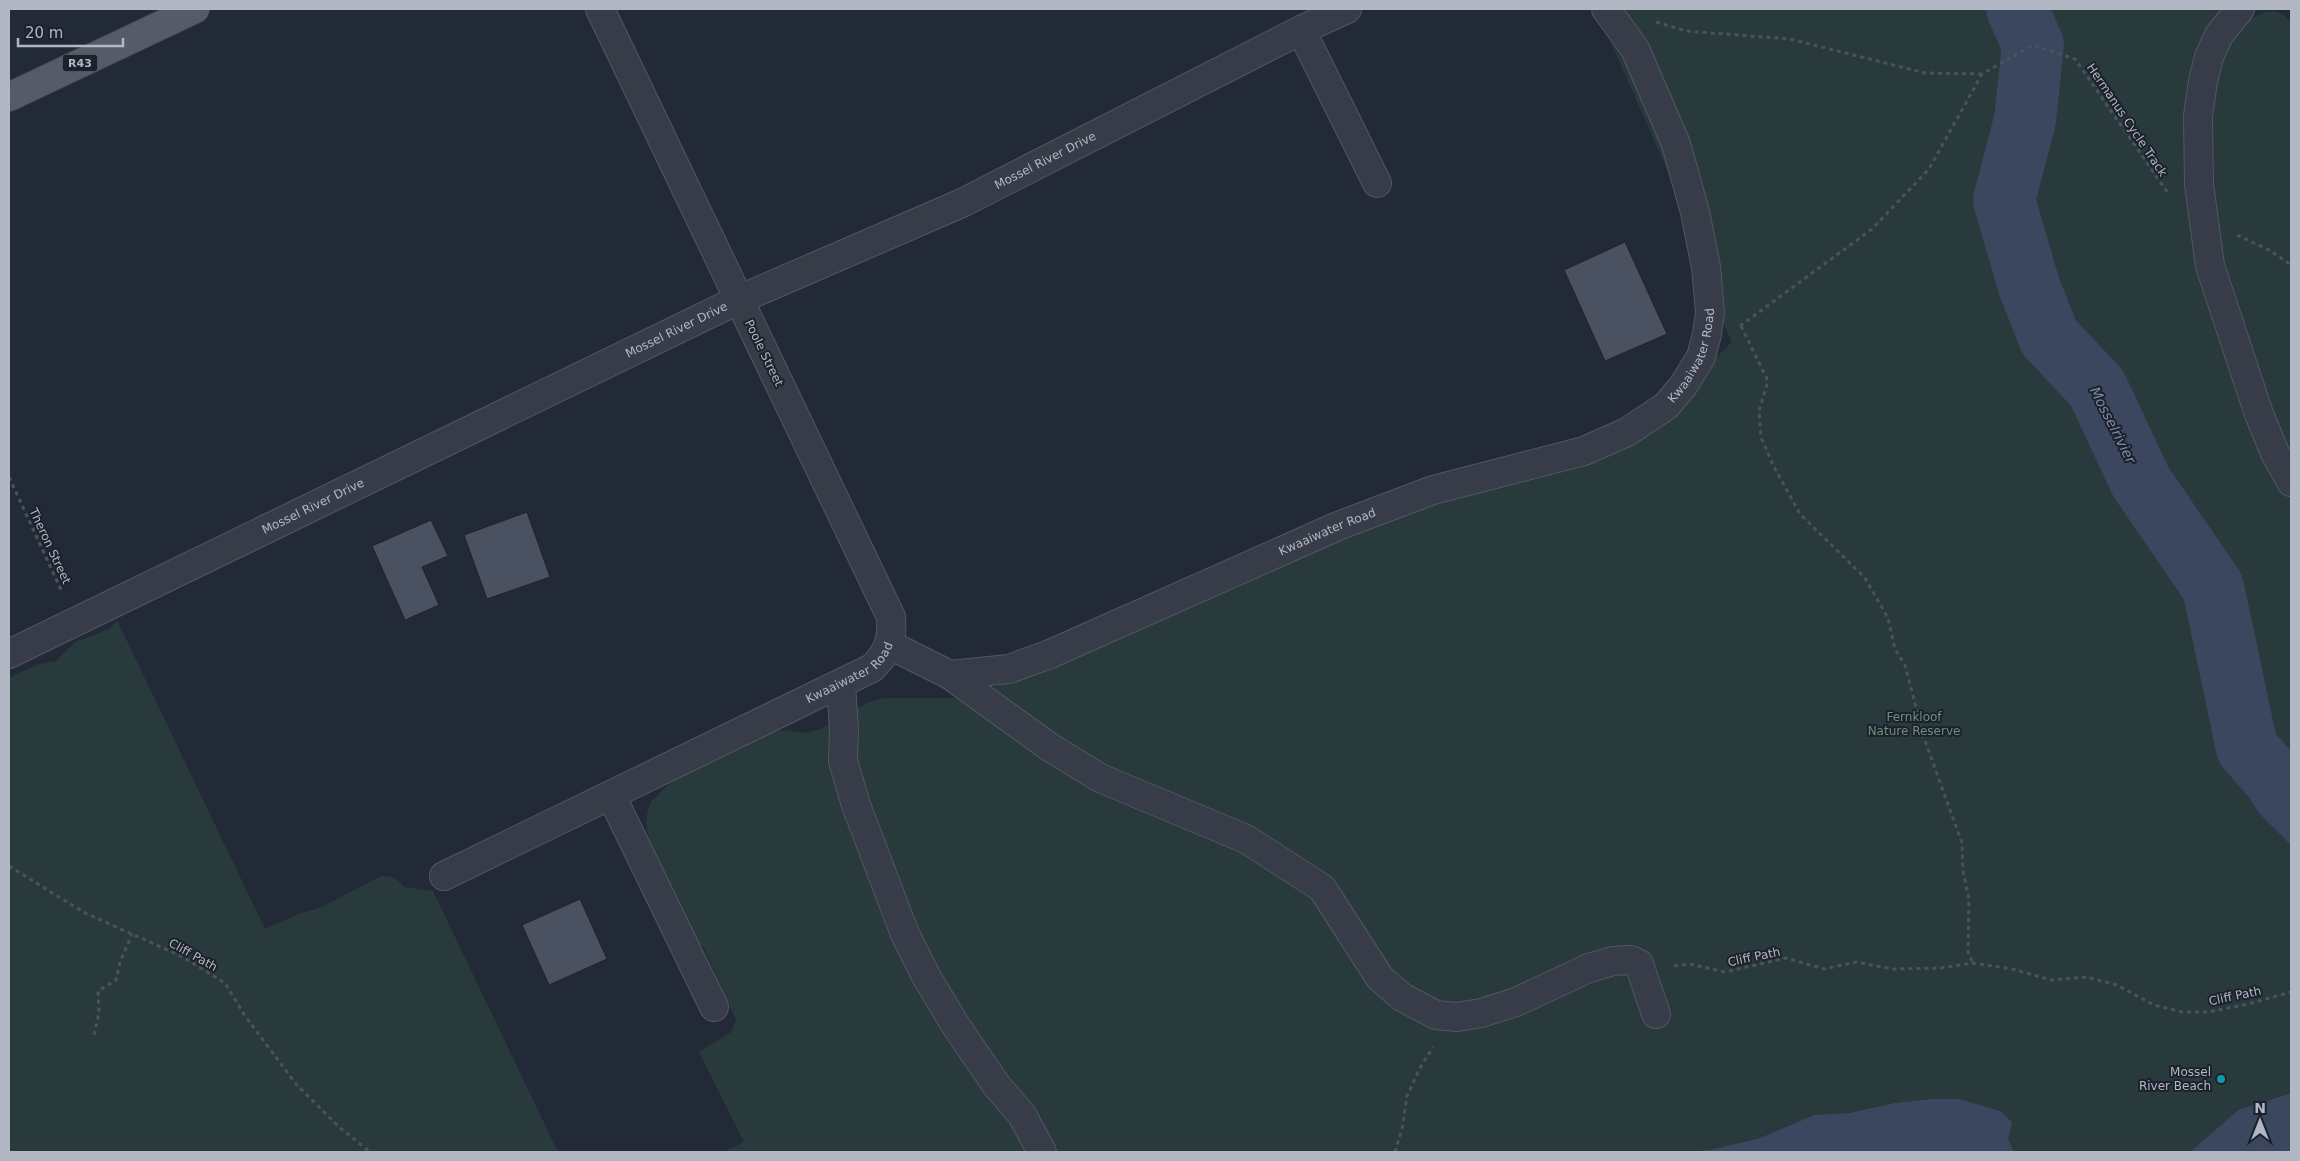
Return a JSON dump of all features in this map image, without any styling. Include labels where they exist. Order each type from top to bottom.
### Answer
[{"type":"main road","name":"R43","points":[[9,97],[195,9]]},
{"type":"street","name":"Poole Street","points":[[600,9],[891,617],[890,645]]},
{"type":"street","name":"Mossel River Drive","points":[[9,654],[738,300],[962,203],[1301,30],[1347,9]]},
{"type":"street","name":"Kwaaiwater Road","points":[[444,876],[872,668],[883,658],[890,645],[950,674],[1009,669],[1100,633],[1338,526],[1433,490],[1584,450],[1606,442],[1627,432],[1666,406],[1688,379],[1701,357],[1707,334],[1709,290],[1695,212],[1676,144],[1635,49],[1606,9]]},
{"type":"street","points":[[2240,9],[2219,35],[2208,57],[2203,81],[2198,116],[2197,151],[2203,218],[2210,266],[2235,345],[2259,414],[2275,453],[2291,482]]},
{"type":"street","points":[[1301,30],[1377,183]]},
{"type":"street","points":[[950,674],[1048,746],[1100,778],[1246,839],[1322,888],[1380,978],[1402,997],[1436,1015],[1457,1017],[1482,1013],[1516,1002],[1589,968],[1613,961],[1631,960],[1639,964],[1656,1014]]},
{"type":"street","points":[[841,684],[844,729],[843,762],[856,805],[902,927],[926,976],[956,1026],[996,1086],[1022,1115],[1042,1152]]},
{"type":"street","points":[[611,795],[714,1007]]},
{"type":"path","points":[[1649,20],[1686,31],[1790,39],[1925,73],[1982,74],[1929,169],[1872,229],[1701,357]]},
{"type":"path","name":"Hermanus Cycle Track","points":[[1982,74],[2033,45],[2075,59],[2164,190],[2203,218],[2271,251],[2291,265]]},
{"type":"path","points":[[1740,326],[1768,381],[1759,412],[1761,436],[1773,465],[1800,514],[1865,578],[1888,618],[1895,650],[1905,665],[1924,738],[1962,843],[1963,870],[1969,898],[1968,952],[1973,963]]},
{"type":"path","name":"Theron Street","points":[[9,477],[76,622]]},
{"type":"path","name":"Cliff Path","points":[[9,866],[85,913],[181,956],[224,983],[245,1016],[296,1084],[339,1127],[370,1152]]},
{"type":"path","points":[[94,1035],[99,1013],[98,991],[116,980],[120,962],[132,934]]},
{"type":"path","name":"Cliff Path","points":[[1639,964],[1666,967],[1690,964],[1725,972],[1786,958],[1824,968],[1856,962],[1893,968],[1941,968],[1973,963],[2012,969],[2051,980],[2087,977],[2117,985],[2154,1005],[2182,1012],[2209,1012],[2291,992]]},
{"type":"path","points":[[1395,1152],[1402,1130],[1407,1096],[1420,1068],[1436,1042]]},
{"type":"green space","name":"Fernkloof Nature Reserve","points":[[1596,9],[2236,9],[2246,22],[2263,13],[2275,12],[2281,13],[2291,23],[2291,1093],[2238,1110],[2190,1152],[2014,1152],[2008,1139],[1931,1099],[1894,1103],[1849,1113],[1814,1115],[1760,1138],[1709,1150],[1685,1152],[723,1152],[744,1142],[699,1052],[731,1032],[736,1020],[704,948],[692,937],[652,861],[646,819],[650,803],[672,781],[768,733],[786,730],[804,733],[821,729],[867,703],[884,698],[955,698],[1009,683],[1308,546],[1433,500],[1588,458],[1652,433],[1692,399],[1707,367],[1732,342],[1722,317],[1720,289]]},
{"type":"green space","points":[[117,620],[265,929],[296,915],[322,907],[381,876],[394,878],[404,887],[433,891],[558,1152],[9,1152],[9,678],[39,664],[56,661],[75,642],[110,629]]},
{"type":"water","points":[[2226,616],[2233,621],[2238,674],[2260,747],[2291,781],[2291,845],[2259,813],[2250,799],[2237,766],[2230,761],[2221,733],[2216,681],[2217,629],[2219,620]]},
{"type":"water","points":[[2291,1093],[2291,1152],[2190,1152],[2238,1110]]},
{"type":"water","points":[[1931,1099],[1959,1099],[2000,1111],[2012,1122],[2008,1139],[2014,1152],[1685,1152],[1709,1150],[1760,1138],[1814,1115],[1849,1113],[1894,1103]]},
{"type":"building","points":[[1625,242],[1667,334],[1605,361],[1564,270]]},
{"type":"building","points":[[527,512],[550,577],[487,599],[464,535]]},
{"type":"building","points":[[431,520],[448,556],[422,567],[439,605],[405,620],[372,546]]},
{"type":"building","points":[[580,899],[607,959],[549,985],[522,925]]},
{"type":"waterway","name":"Mosselrivier","points":[[2017,9],[2033,45],[2025,120],[2004,200],[2029,286],[2049,337],[2097,388],[2141,482],[2213,587],[2247,748],[2291,798]]},
{"type":"place","name":"Mossel River Beach","points":[[2221,1079]]}]
